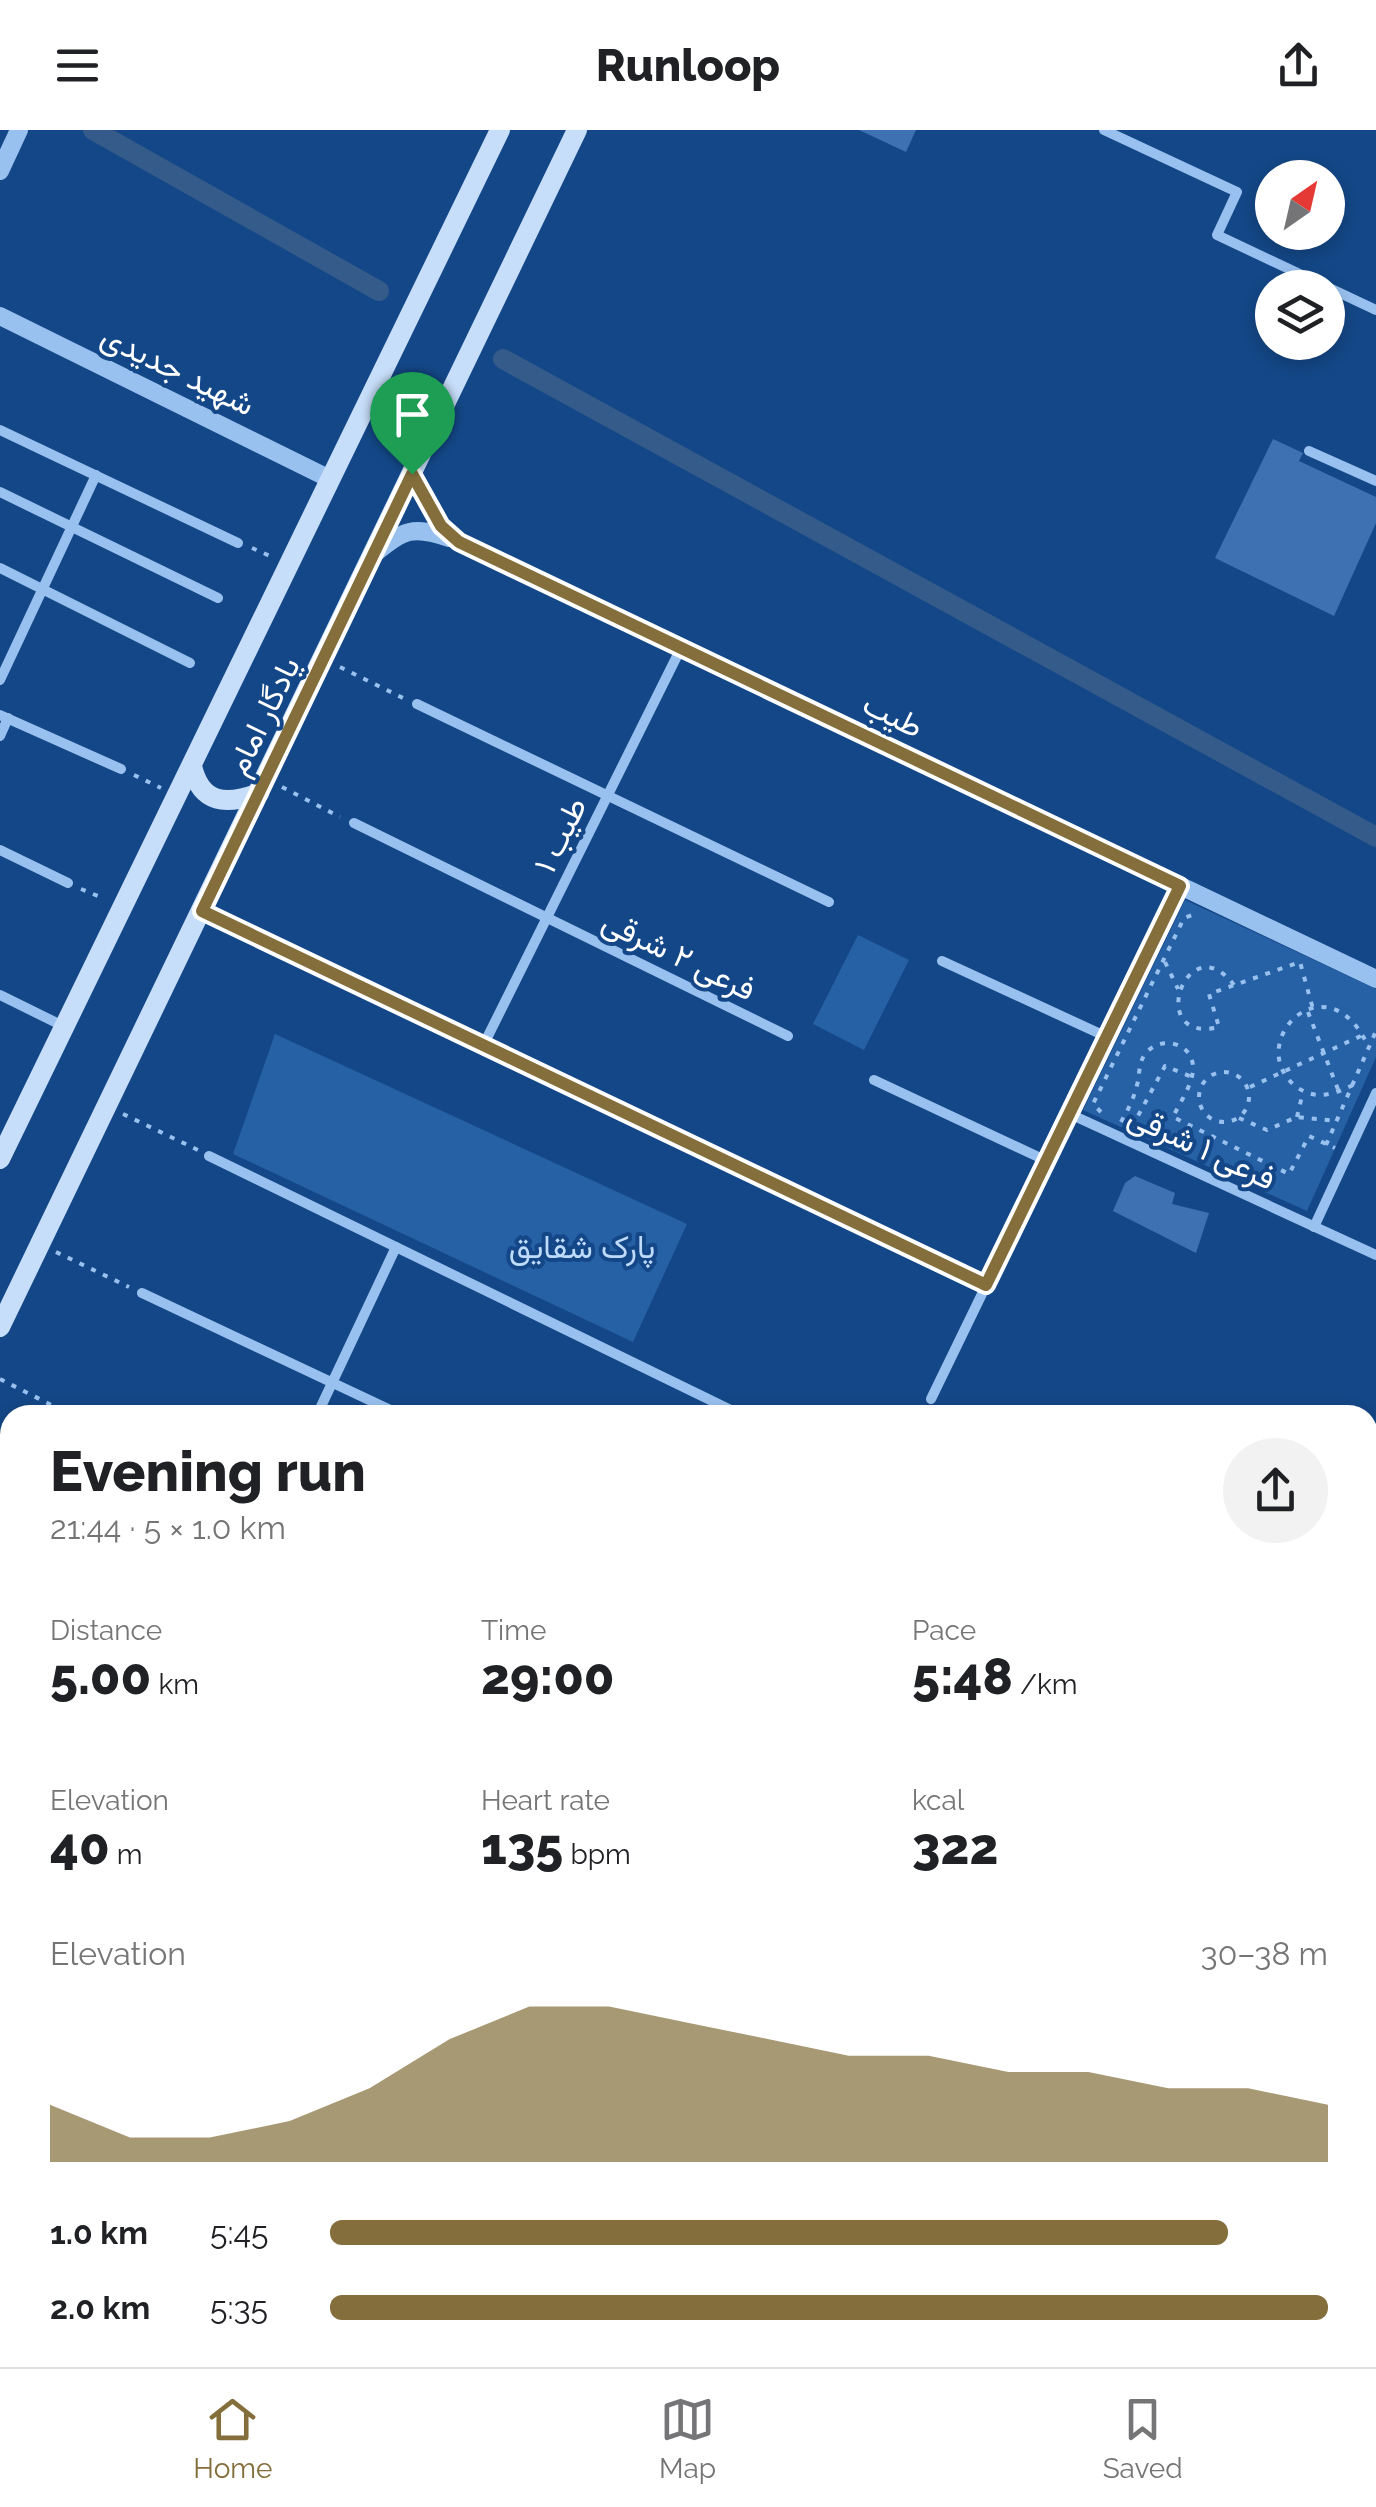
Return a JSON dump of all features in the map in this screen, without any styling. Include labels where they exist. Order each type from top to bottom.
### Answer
[{"type":"main road","name":"یادگار امام","points":[[0,1159],[500,130]]},
{"type":"main road","name":"یادگار امام","points":[[0,1327],[578,130]]},
{"type":"main road","points":[[192,766],[196,782],[223,801],[236,801],[263,786]]},
{"type":"street","points":[[0,171],[19,130]]},
{"type":"street","points":[[1104,130],[1237,192],[1217,235],[1376,310]]},
{"type":"street","name":"شهید جدیدی","points":[[0,316],[330,479]]},
{"type":"street","points":[[0,430],[238,542]]},
{"type":"street","points":[[1308,450],[1376,481]]},
{"type":"street","name":"طیب","points":[[412,474],[441,526],[459,542],[1376,979]]},
{"type":"street","points":[[0,680],[96,475]]},
{"type":"street","points":[[0,492],[218,598]]},
{"type":"street","points":[[374,554],[398,535],[421,528],[459,542]]},
{"type":"street","points":[[0,568],[190,663]]},
{"type":"street","name":"طیب ۱","points":[[484,1044],[681,648]]},
{"type":"street","points":[[417,704],[829,902]]},
{"type":"street","points":[[0,736],[4,716],[120,769]]},
{"type":"street","name":"فرعی ۲ شرقی","points":[[354,823],[788,1036]]},
{"type":"street","points":[[0,850],[68,883]]},
{"type":"street","points":[[931,1399],[1180,886]]},
{"type":"street","points":[[942,961],[1108,1036]]},
{"type":"street","points":[[308,962],[986,1285]]},
{"type":"street","points":[[0,995],[63,1026]]},
{"type":"street","points":[[874,1080],[1047,1161]]},
{"type":"street","points":[[1314,1226],[1376,1092]]},
{"type":"street","name":"فرعی ۱ شرقی","points":[[1070,1114],[1376,1256]]},
{"type":"street","points":[[209,1156],[721,1405]]},
{"type":"street","points":[[322,1405],[396,1247]]},
{"type":"street","points":[[142,1293],[381,1405]]},
{"type":"path","points":[[238,542],[290,565]]},
{"type":"path","points":[[324,659],[417,704]]},
{"type":"path","points":[[120,769],[177,796]]},
{"type":"path","points":[[263,786],[354,823]]},
{"type":"path","points":[[68,883],[123,907]]},
{"type":"path","points":[[202,911],[308,962]]},
{"type":"path","points":[[1192,1077],[1165,1066],[1133,1128],[1093,1104],[1184,918],[1200,914]]},
{"type":"path","points":[[1284,954],[1315,969]]},
{"type":"path","points":[[1164,960],[1178,989],[1178,1008],[1183,1018],[1209,1029],[1218,1027],[1209,994],[1300,962]]},
{"type":"path","points":[[1300,962],[1310,1009],[1339,1092]]},
{"type":"path","points":[[1178,989],[1183,980],[1200,969],[1219,972],[1234,985]]},
{"type":"path","points":[[1353,1085],[1317,1096],[1303,1091],[1283,1070],[1279,1056],[1285,1028],[1310,1009],[1336,1009],[1350,1016],[1370,1048]]},
{"type":"path","points":[[1122,1122],[1145,1054],[1156,1045],[1179,1044],[1191,1056],[1192,1077],[1172,1118],[1289,1174],[1309,1136],[1326,1145],[1376,1031]]},
{"type":"path","points":[[1248,1088],[1364,1034]]},
{"type":"path","points":[[1239,1118],[1249,1104],[1244,1080],[1230,1072],[1213,1074],[1202,1085],[1200,1102],[1208,1116],[1223,1122],[1239,1118],[1266,1130],[1297,1117],[1337,1121]]},
{"type":"path","points":[[1297,1117],[1303,1091]]},
{"type":"path","points":[[107,1106],[209,1156]]},
{"type":"path","points":[[40,1244],[142,1293]]},
{"type":"path","points":[[0,1380],[51,1405]]},
{"type":"green space","points":[[1185,900],[1376,989],[1376,1057],[1307,1211],[1083,1110]]},
{"type":"green space","points":[[858,935],[909,960],[864,1050],[813,1024]]},
{"type":"green space","name":"پارک شقایق","points":[[275,1034],[687,1224],[633,1342],[233,1154]]},
{"type":"building","points":[[859,130],[916,130],[906,152]]},
{"type":"building","points":[[1273,439],[1303,453],[1299,461],[1376,497],[1376,523],[1334,616],[1215,558]]},
{"type":"building","points":[[1135,1176],[1175,1193],[1172,1204],[1209,1213],[1196,1253],[1113,1211],[1125,1183]]},
{"type":"waterway","points":[[93,130],[379,291]]},
{"type":"waterway","points":[[503,359],[1376,837]]},
{"type":"route","points":[[412,474],[441,526],[459,542],[1180,886],[986,1285],[202,911],[412,474]]}]
